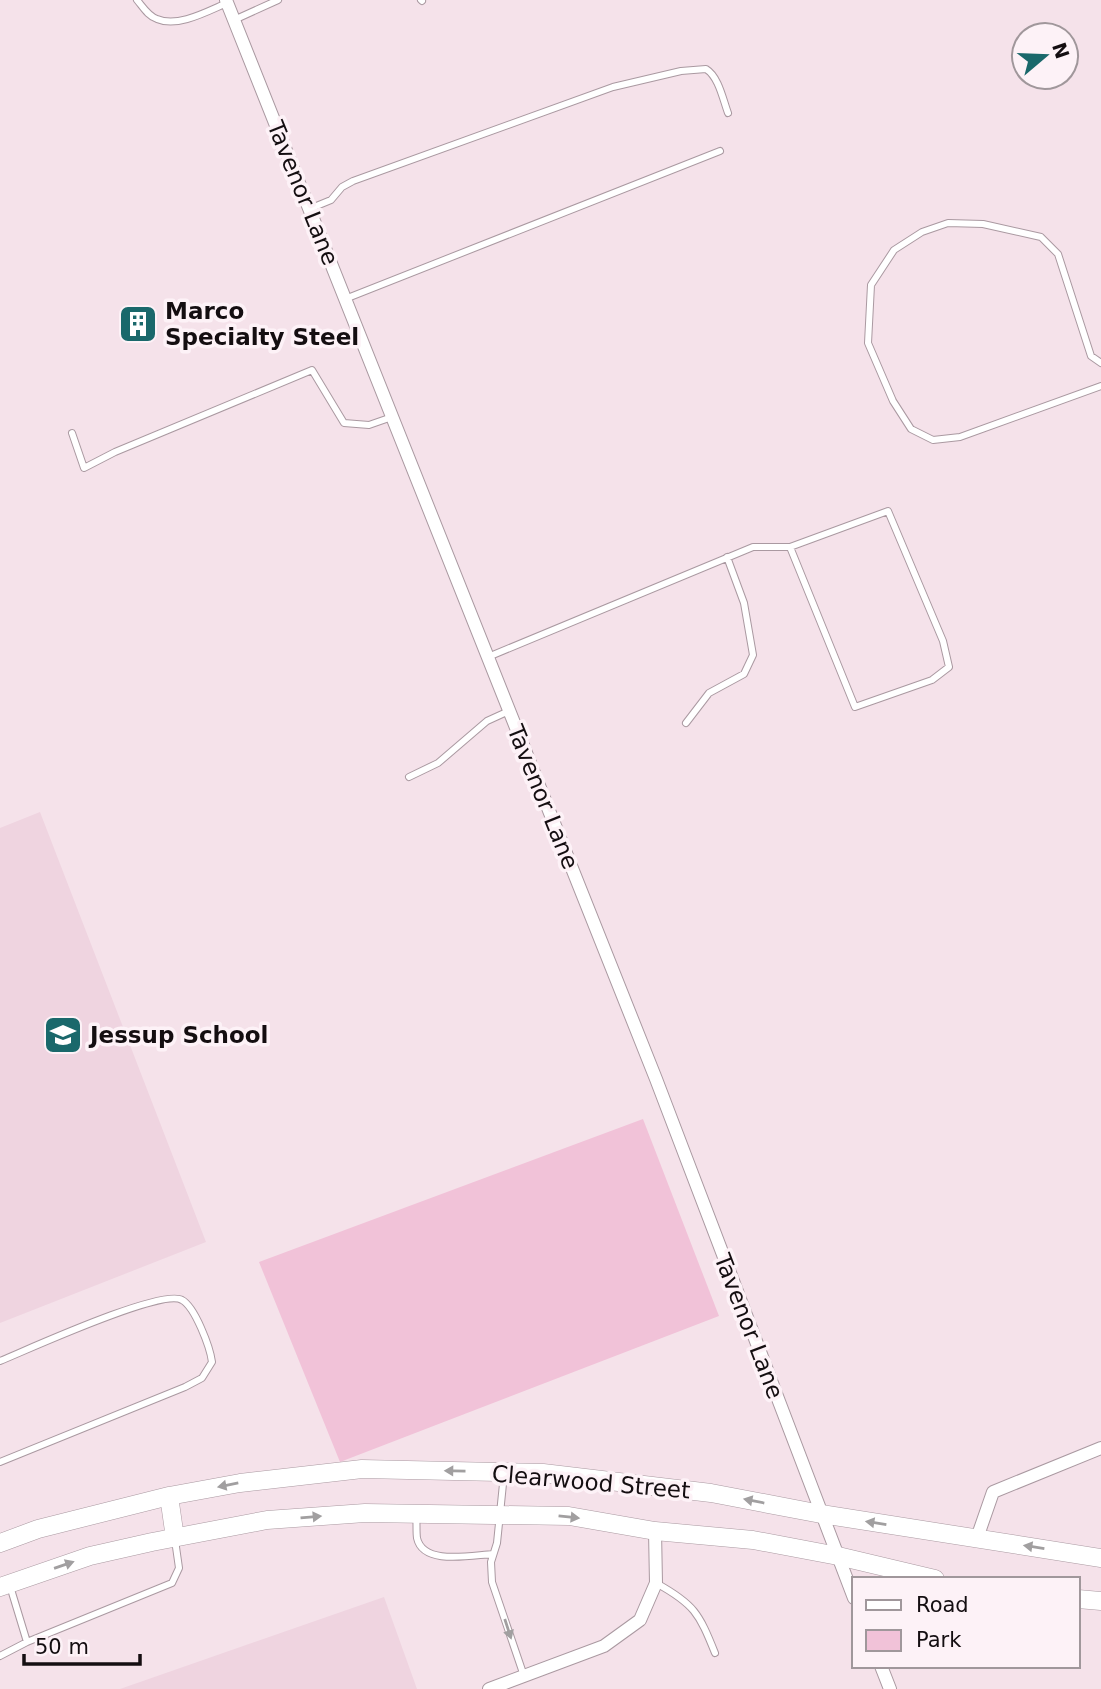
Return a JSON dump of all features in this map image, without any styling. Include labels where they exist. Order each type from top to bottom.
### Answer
[{"type":"main road","name":"Clearwood Street","points":[[0,1543],[38,1529],[169,1496],[240,1483],[362,1469],[543,1473],[710,1493],[821,1514],[1101,1558]]},
{"type":"main road","points":[[169,1496],[175,1538]]},
{"type":"main road","name":"Clearwood Street","points":[[5,1586],[90,1556],[175,1538],[267,1520],[365,1513],[569,1516],[654,1531],[753,1540],[838,1556],[926,1577]]},
{"type":"main road","points":[[1080,1599],[1101,1601]]},
{"type":"street","name":"Tavenor Lane","points":[[227,2],[656,1079],[852,1593]]},
{"type":"street","points":[[977,1538],[993,1492],[1101,1448]]},
{"type":"street","points":[[489,1689],[604,1646],[640,1620],[656,1583],[654,1531]]},
{"type":"street","points":[[882,1668],[890,1689]]},
{"type":"lane","points":[[137,0],[147,13],[157,20],[170,22],[227,2]]},
{"type":"lane","points":[[234,20],[278,0]]},
{"type":"lane","points":[[309,209],[331,200],[342,187],[353,181],[600,91],[647,79],[706,69],[715,79],[728,113]]},
{"type":"lane","points":[[345,299],[720,151]]},
{"type":"lane","points":[[1101,363],[1091,356],[1058,254],[1041,237],[983,224],[948,223],[922,232],[894,250],[871,285],[868,343],[893,401],[911,429],[933,440],[960,437],[1101,386]]},
{"type":"lane","points":[[72,433],[84,468],[115,452],[312,370],[344,423],[369,425],[392,417]]},
{"type":"lane","points":[[488,657],[753,547],[790,547],[888,511],[943,640],[949,667],[932,680],[855,707],[790,547]]},
{"type":"lane","points":[[686,723],[709,693],[744,674],[753,654],[744,603],[727,557]]},
{"type":"lane","points":[[409,777],[438,763],[487,721],[509,711]]},
{"type":"lane","points":[[0,1361],[74,1329],[156,1300],[175,1297],[181,1299],[192,1311],[212,1362],[202,1378],[185,1387],[0,1462]]},
{"type":"lane","points":[[504,1472],[497,1543],[491,1562],[492,1582],[524,1676]]},
{"type":"lane","points":[[416,1513],[417,1539],[423,1551],[436,1557],[494,1554]]},
{"type":"lane","points":[[0,1656],[27,1642],[172,1583],[179,1568],[175,1538]]},
{"type":"lane","points":[[656,1583],[693,1608],[703,1623],[715,1653]]},
{"type":"lane","points":[[5,1586],[27,1642]]},
{"type":"shaded area","name":"Jessup School","points":[[40,812],[206,1242],[0,1323],[0,828]]},
{"type":"shaded area","points":[[384,1597],[417,1689],[120,1689]]},
{"type":"green space","points":[[643,1119],[719,1316],[340,1462],[259,1262]]},
{"type":"place","name":"Marco Specialty Steel","points":[[138,324]]},
{"type":"place","name":"Jessup School","points":[[63,1035]]}]
